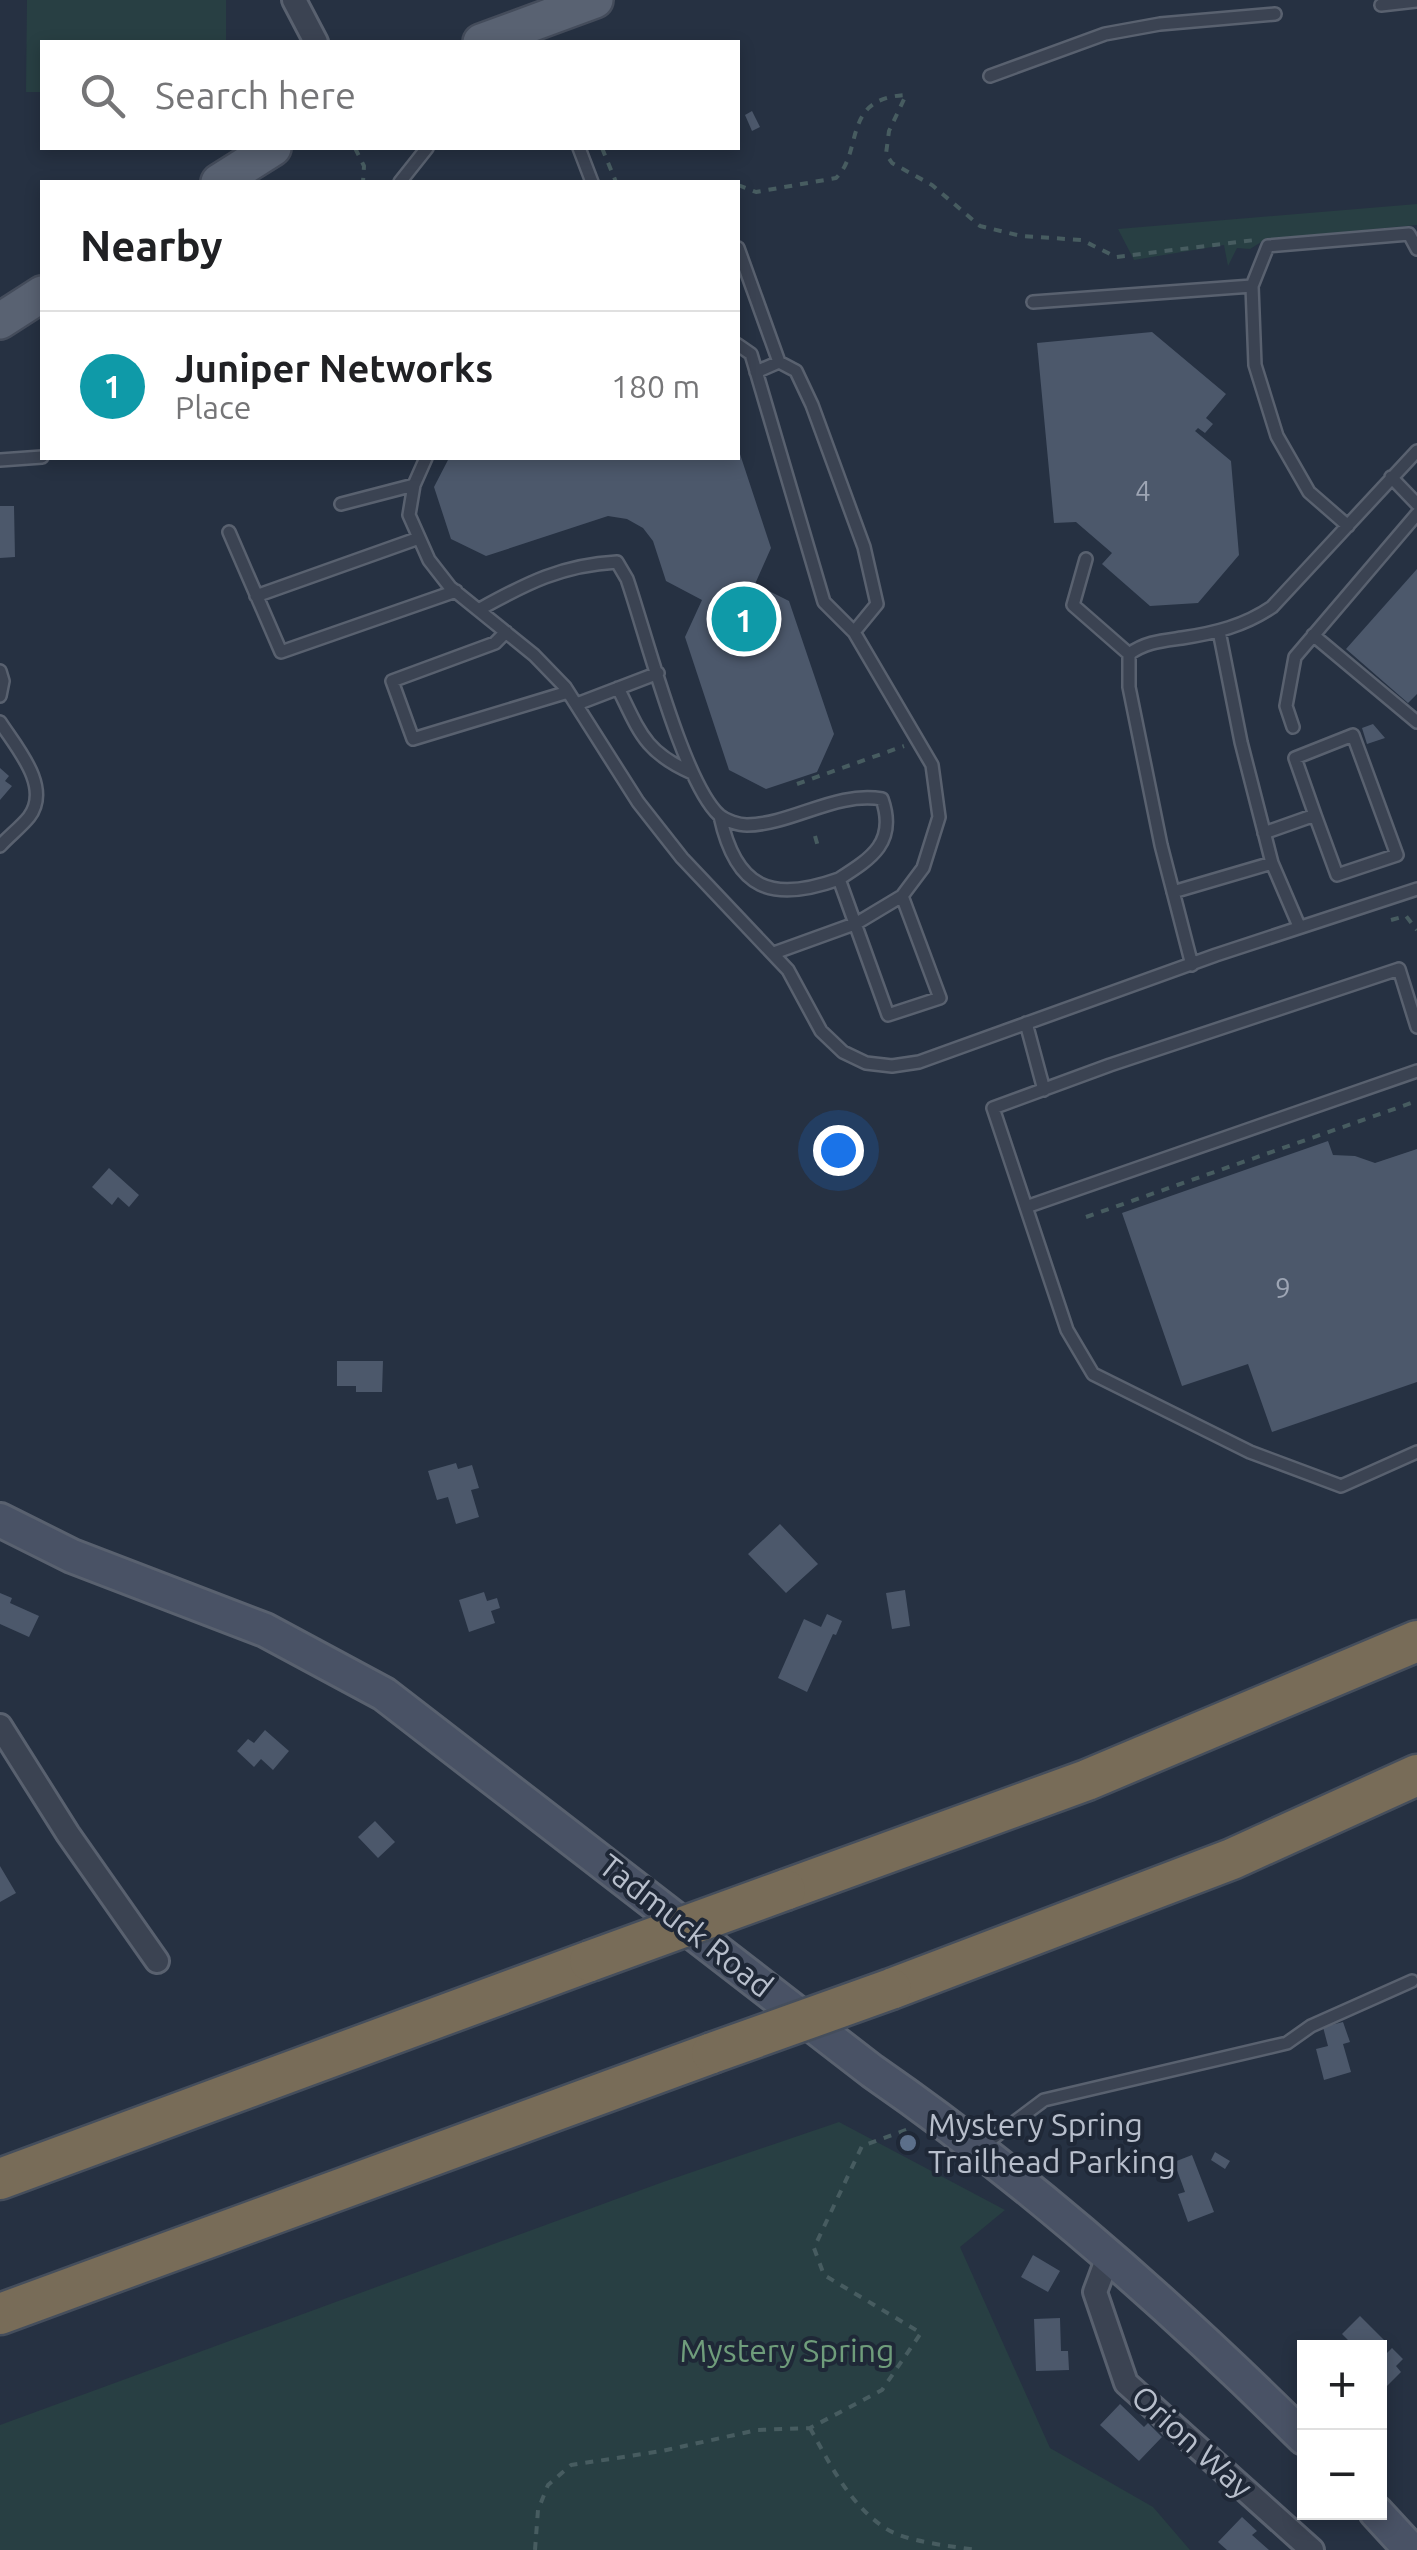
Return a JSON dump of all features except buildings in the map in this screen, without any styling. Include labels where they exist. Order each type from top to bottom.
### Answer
[{"type":"highway","points":[[0,2178],[1087,1780],[1417,1641]]},
{"type":"highway","points":[[0,2314],[891,1989],[1232,1859],[1417,1775]]},
{"type":"main road","points":[[486,40],[595,0]]},
{"type":"main road","points":[[222,180],[270,150]]},
{"type":"main road","points":[[0,321],[40,295]]},
{"type":"street","points":[[301,4],[315,40]]},
{"type":"street","name":"Tadmuck Road","points":[[0,1520],[72,1556],[266,1630],[384,1694],[872,2071],[940,2118],[1164,2303],[1297,2431]]},
{"type":"street","points":[[0,1726],[68,1834],[157,1961]]},
{"type":"street","name":"Orion Way","points":[[1108,2257],[1095,2292],[1126,2383],[1312,2550]]},
{"type":"street","points":[[1383,2520],[1410,2550]]},
{"type":"lane","points":[[1381,5],[1417,1]]},
{"type":"lane","points":[[990,76],[1105,34],[1160,24],[1275,14]]},
{"type":"lane","points":[[402,180],[425,150]]},
{"type":"lane","points":[[580,150],[591,180]]},
{"type":"lane","points":[[1348,526],[1309,492],[1277,436],[1255,366],[1252,286],[1268,246],[1409,234],[1417,249]]},
{"type":"lane","points":[[740,254],[779,362],[796,371],[804,388],[864,547],[878,604],[854,632]]},
{"type":"lane","points":[[1033,302],[1252,286]]},
{"type":"lane","points":[[740,346],[751,354],[824,602],[854,632],[932,765],[938,818],[923,868],[902,896],[857,923],[774,953]]},
{"type":"lane","points":[[756,372],[779,362]]},
{"type":"lane","points":[[1129,654],[1142,644],[1219,631],[1253,620],[1272,607],[1417,450]]},
{"type":"lane","points":[[0,460],[40,457]]},
{"type":"lane","points":[[425,460],[414,485],[409,514],[429,560],[456,591],[534,654],[568,692],[638,802],[682,858],[788,970],[822,1031],[843,1052],[866,1063],[892,1066],[919,1062],[1300,926],[1417,890]]},
{"type":"lane","points":[[1391,477],[1417,504]]},
{"type":"lane","points":[[341,504],[414,485]]},
{"type":"lane","points":[[1293,726],[1286,706],[1295,657],[1417,514]]},
{"type":"lane","points":[[228,532],[280,652],[456,591]]},
{"type":"lane","points":[[256,596],[418,538]]},
{"type":"lane","points":[[1086,559],[1073,606],[1129,654],[1129,687],[1192,965]]},
{"type":"lane","points":[[480,609],[534,578],[586,564],[617,562],[628,579],[692,773],[720,816],[724,835],[740,863],[760,886],[784,892],[840,879],[871,858],[885,836],[888,817],[882,799],[862,796],[768,823],[742,826],[720,816]]},
{"type":"lane","points":[[1219,631],[1240,742],[1272,864],[1300,926]]},
{"type":"lane","points":[[506,632],[495,643],[392,681],[413,738],[568,692]]},
{"type":"lane","points":[[1313,635],[1417,722]]},
{"type":"lane","points":[[0,671],[0,696]]},
{"type":"lane","points":[[576,704],[658,673]]},
{"type":"lane","points":[[618,688],[652,748],[663,760],[692,773]]},
{"type":"lane","points":[[0,722],[34,776],[36,800],[31,814],[0,846]]},
{"type":"lane","points":[[1353,735],[1397,855],[1337,875],[1315,816],[1295,758],[1353,735]]},
{"type":"lane","points":[[1264,832],[1315,816]]},
{"type":"lane","points":[[1173,892],[1272,864]]},
{"type":"lane","points":[[840,879],[888,1015],[940,998],[902,896]]},
{"type":"lane","points":[[1417,1028],[1399,969],[993,1108],[1068,1330],[1093,1374],[1250,1452],[1340,1486],[1417,1452]]},
{"type":"lane","points":[[1026,1023],[1044,1090]]},
{"type":"lane","points":[[1026,1207],[1417,1071]]},
{"type":"lane","points":[[978,2149],[1044,2100],[1287,2043],[1311,2026],[1412,1981]]},
{"type":"path","points":[[740,186],[756,192],[836,178],[843,170],[852,137],[864,114],[882,98],[906,94],[889,130],[886,154],[892,163],[940,191],[980,226],[1020,236],[1082,240],[1116,257],[1266,238]]},
{"type":"path","points":[[356,150],[364,166],[363,180]]},
{"type":"path","points":[[603,150],[615,180]]},
{"type":"path","points":[[798,784],[917,740]]},
{"type":"path","points":[[815,836],[820,850]]},
{"type":"path","points":[[1391,920],[1406,916],[1417,930]]},
{"type":"path","points":[[1086,1217],[1417,1101]]},
{"type":"path","points":[[535,2550],[538,2510],[548,2485],[571,2464],[662,2451],[756,2430],[810,2428],[882,2390],[921,2333],[824,2274],[814,2248],[862,2146],[940,2118]]},
{"type":"path","points":[[810,2428],[846,2491],[886,2529],[976,2550]]},
{"type":"green space","points":[[27,0],[226,0],[226,40],[40,40],[40,92],[26,92]]},
{"type":"green space","points":[[1417,204],[1417,225],[1266,239],[1250,249],[1237,248],[1228,266],[1224,245],[1134,260],[1118,229]]},
{"type":"green space","name":"Mystery Spring","points":[[839,2122],[1005,2210],[960,2247],[1050,2448],[1153,2507],[1190,2550],[0,2550],[0,2425],[663,2182]]},
{"type":"place","name":"Juniper Networks","points":[[744,619]]},
{"type":"place","name":"Mystery Spring Trailhead Parking","points":[[908,2143]]}]
